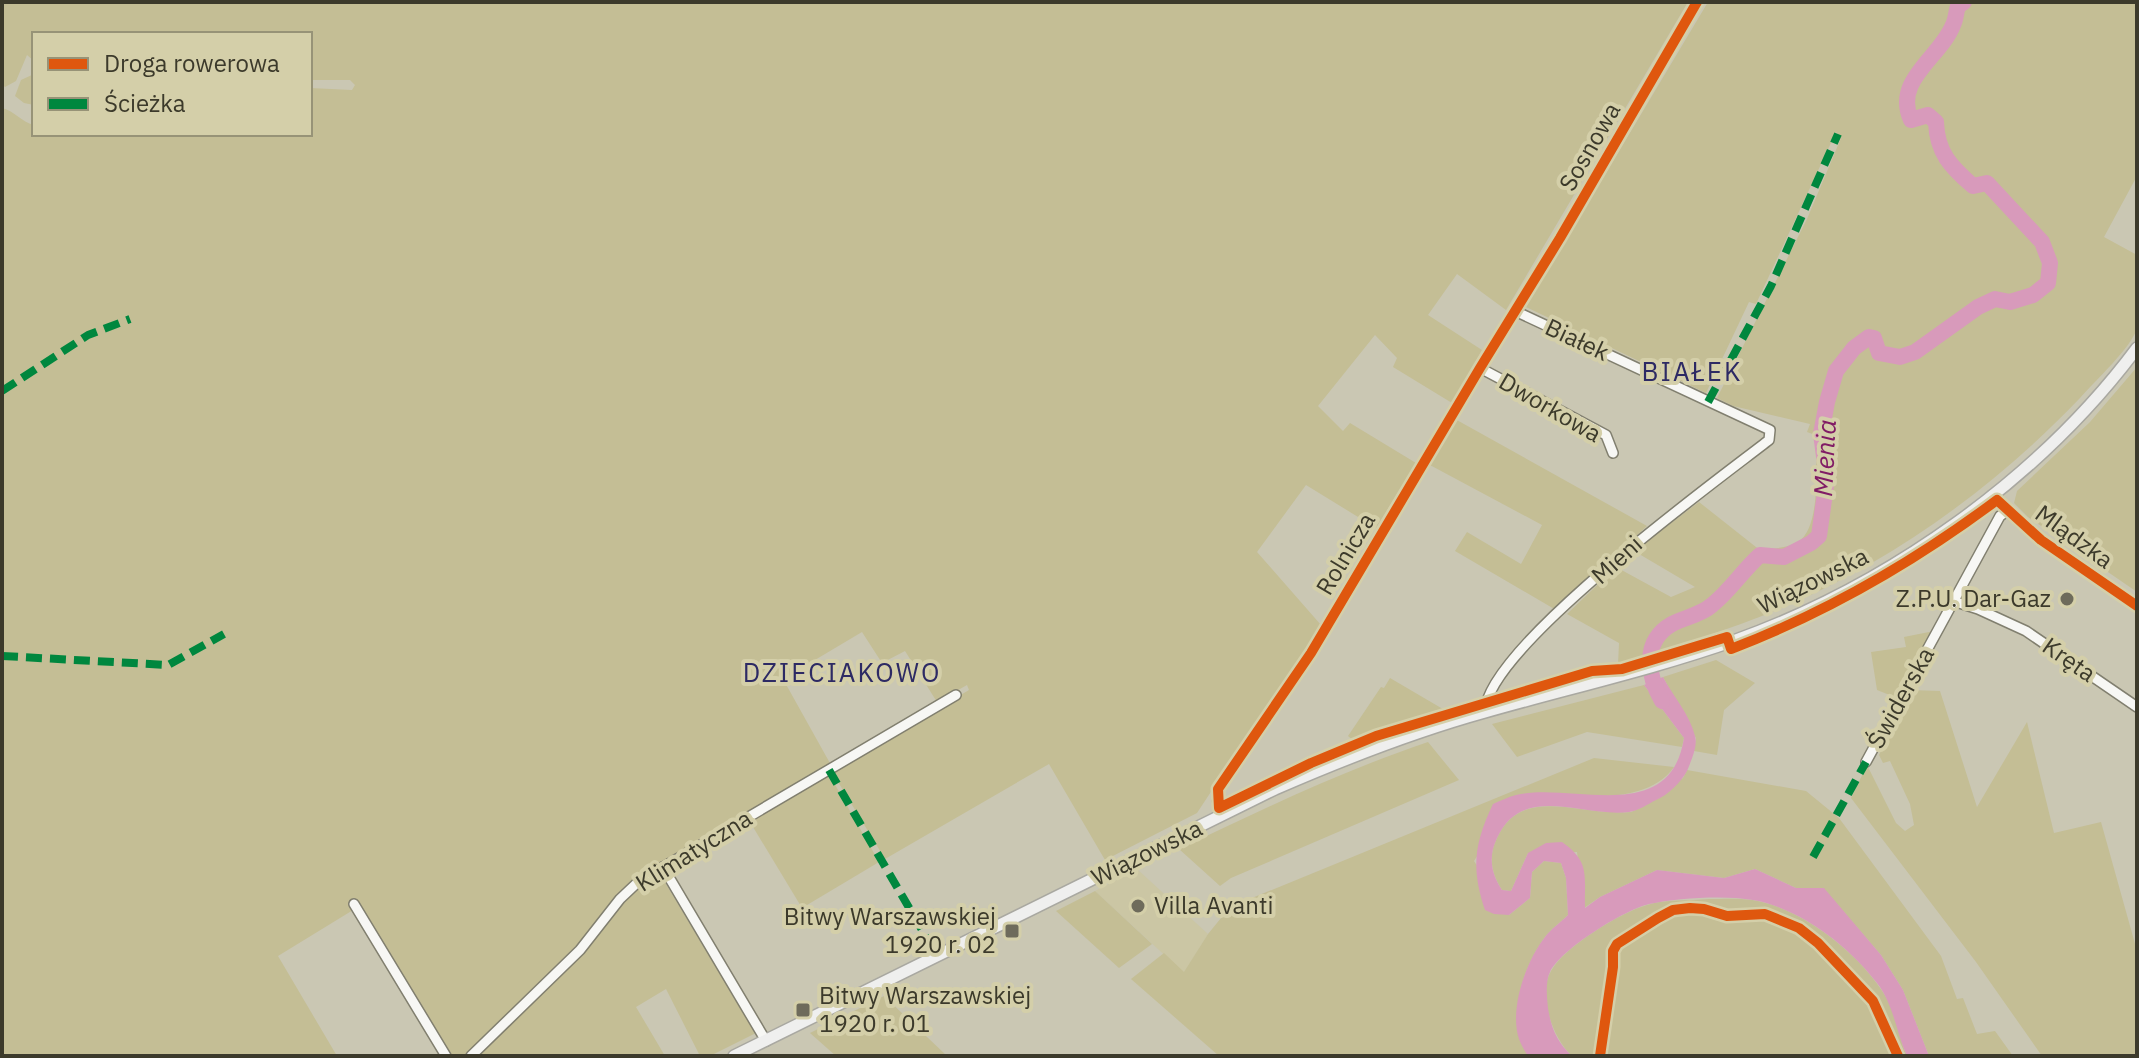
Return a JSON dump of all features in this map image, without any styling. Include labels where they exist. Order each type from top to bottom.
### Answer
[{"type":"main road","name":"Wiązowska","points":[[734,1056],[1222,815],[1360,753],[1485,712],[1667,662],[1738,639],[1854,587],[1924,546],[1992,495],[2067,429],[2137,348]]},
{"type":"street","name":"Sosnowa","points":[[1515,311],[1697,2]]},
{"type":"street","name":"Rolnicza","points":[[1222,815],[1217,799],[1218,789],[1311,653],[1515,311]]},
{"type":"street","name":"Białek","points":[[1515,311],[1770,430]]},
{"type":"street","name":"Dworkowa","points":[[1480,368],[1606,435],[1613,453]]},
{"type":"street","name":"Mieni","points":[[1485,712],[1487,695],[1505,668],[1542,628],[1623,553],[1769,440],[1770,430]]},
{"type":"street","name":"Mlądzka","points":[[1992,495],[2041,540],[2137,606]]},
{"type":"street","name":"Świderska","points":[[1866,762],[2000,516],[2007,511]]},
{"type":"street","name":"Kręta","points":[[1953,601],[2026,631],[2137,707]]},
{"type":"street","name":"Klimatyczna","points":[[471,1056],[580,950],[620,899],[638,882],[956,695]]},
{"type":"street","points":[[663,867],[766,1041]]},
{"type":"street","points":[[354,904],[446,1056]]},
{"type":"shaded area","points":[[2,2],[1688,2],[1506,310],[1457,274],[1428,315],[1482,350],[1452,403],[1393,367],[1397,358],[1375,335],[1318,406],[1343,431],[1350,423],[1416,463],[1376,528],[1306,485],[1257,552],[1321,625],[1197,813],[1105,860],[1049,764],[885,859],[832,772],[969,690],[967,685],[937,702],[905,651],[882,663],[862,632],[783,679],[831,765],[655,866],[756,1033],[710,1056],[700,1056],[666,989],[636,1007],[665,1056],[449,1056],[358,907],[278,956],[337,1056],[2,1056],[2,108],[32,124],[32,136],[312,136],[312,88],[352,90],[355,85],[350,80],[312,80],[312,32],[32,32],[32,59],[27,55],[16,81],[5,87],[2,84]]},
{"type":"shaded area","points":[[1708,2],[2137,2],[2137,176],[2104,237],[2137,255],[2137,328],[2121,354],[2047,431],[1977,491],[1901,545],[1862,569],[1779,609],[1618,664],[1619,643],[1567,614],[1616,567],[1671,597],[1695,587],[1634,551],[1699,502],[1761,551],[1798,542],[1806,534],[1814,508],[1815,435],[1807,432],[1810,424],[1733,406],[1717,398],[1807,219],[1841,138],[1836,132],[1756,304],[1749,302],[1706,393],[1526,307]]},
{"type":"shaded area","points":[[32,75],[32,105],[15,96],[21,80]]},
{"type":"shaded area","points":[[2137,367],[2137,592],[2028,517],[2014,503],[2017,491],[2090,422]]},
{"type":"shaded area","points":[[1455,419],[1647,526],[1556,610],[1455,551],[1467,532],[1521,564],[1542,525],[1428,464]]},
{"type":"shaded area","points":[[1934,631],[1897,698],[1877,690],[1871,652],[1906,647],[1904,637]]},
{"type":"shaded area","points":[[1716,660],[1755,683],[1724,710],[1717,755],[1694,751],[1696,738],[1663,677]]},
{"type":"shaded area","points":[[1663,677],[1695,736],[1694,754],[1681,779],[1665,795],[1632,811],[1611,813],[1555,806],[1522,811],[1508,821],[1492,852],[1493,871],[1502,890],[1511,891],[1528,853],[1546,843],[1562,842],[1582,863],[1585,908],[1600,897],[1657,870],[1724,878],[1755,869],[1796,888],[1824,888],[1881,955],[1903,990],[1929,1056],[1907,1056],[1887,1000],[1877,983],[1866,969],[1822,931],[1771,904],[1715,897],[1673,900],[1638,908],[1594,932],[1567,953],[1550,972],[1547,995],[1553,1028],[1572,1056],[1528,1056],[1516,1027],[1518,1000],[1526,972],[1538,947],[1568,915],[1566,878],[1561,863],[1544,861],[1532,872],[1530,898],[1509,915],[1485,910],[1476,869],[1482,832],[1493,804],[1516,795],[1538,792],[1615,795],[1639,792],[1660,783],[1675,766],[1684,738],[1644,685]]},
{"type":"shaded area","points":[[1390,678],[1448,712],[1355,742],[1348,736]]},
{"type":"shaded area","points":[[1644,685],[1684,738],[1682,747],[1587,732],[1517,757],[1492,724]]},
{"type":"shaded area","points":[[1910,690],[1940,691],[1977,807],[2027,722],[2054,833],[2101,822],[2137,951],[2137,1056],[2042,1056],[1976,962],[1851,798],[1867,765],[1896,823],[1905,831],[1914,825],[1910,804],[1890,761],[1883,763],[1879,755]]},
{"type":"shaded area","points":[[1428,742],[1459,780],[1231,878],[1220,886],[1179,849],[1333,778]]},
{"type":"shaded area","points":[[1594,758],[1674,767],[1660,781],[1643,790],[1623,794],[1516,795],[1474,861],[1509,915],[1530,898],[1532,872],[1544,861],[1561,863],[1566,878],[1568,915],[1547,934],[1523,980],[1519,1026],[1528,1056],[1219,1056],[1131,979],[1164,953],[1184,972],[1230,907]]},
{"type":"shaded area","points":[[1687,770],[1806,791],[1839,818],[1941,956],[1957,999],[1963,998],[1977,1034],[1995,1031],[2013,1056],[1929,1056],[1903,990],[1881,955],[1824,889],[1796,888],[1755,869],[1724,878],[1657,870],[1584,908],[1577,852],[1528,853],[1511,891],[1502,890],[1493,871],[1492,851],[1507,823],[1518,813],[1547,806],[1631,812],[1683,778]]},
{"type":"shaded area","points":[[829,774],[879,862],[802,908],[750,822]]},
{"type":"shaded area","points":[[1137,869],[1208,934],[1184,973],[1095,891]]},
{"type":"shaded area","points":[[1095,891],[1152,944],[1119,968],[1056,911]]},
{"type":"shaded area","points":[[1747,899],[1772,905],[1812,924],[1832,938],[1880,987],[1893,1010],[1907,1056],[1572,1056],[1553,1028],[1546,1004],[1547,981],[1558,962],[1594,932],[1636,909],[1662,902]]},
{"type":"shaded area","points":[[884,996],[947,1056],[836,1056],[810,1033]]},
{"type":"waterway","name":"Mienia","points":[[1662,701],[1653,680],[1650,659],[1662,631],[1708,608],[1760,555],[1784,557],[1819,536],[1827,478],[1821,434],[1836,371],[1854,348],[1869,337],[1874,338],[1879,353],[1900,357],[1915,352],[1978,307],[1995,299],[2010,302],[2033,295],[2048,283],[2050,263],[2042,242],[1987,183],[1973,186],[1952,166],[1942,151],[1936,122],[1928,115],[1911,120],[1907,106],[1913,81],[1947,37],[1958,6],[1964,2]]},
{"type":"marked path","points":[[1708,402],[1771,286],[1838,134]]},
{"type":"marked path","points":[[2,391],[88,335],[130,319]]},
{"type":"marked path","points":[[2,656],[168,665],[224,634]]},
{"type":"marked path","points":[[1813,857],[1866,762]]},
{"type":"marked path","points":[[829,770],[933,949]]},
{"type":"cycle path","points":[[1697,2],[1560,238],[1311,653],[1218,789],[1219,808],[1311,763],[1376,736],[1592,671],[1622,669],[1727,637],[1731,649],[1767,635],[1836,602],[1902,565],[1997,500],[2041,540],[2137,606]]},
{"type":"cycle path","points":[[1600,1056],[1613,951],[1617,944],[1673,910],[1690,908],[1727,916],[1765,914],[1799,928],[1818,943],[1873,1001],[1898,1056]]},
{"type":"place","name":"Z.P.U. Dar-Gaz","points":[[2067,599]]},
{"type":"place","name":"Villa Avanti","points":[[1138,906]]},
{"type":"place","name":"Bitwy Warszawskiej 1920 r. 02","points":[[1012,931]]},
{"type":"place","name":"Bitwy Warszawskiej 1920 r. 01","points":[[803,1010]]},
{"type":"district","name":"BIAŁEK","points":[[1692,372]]},
{"type":"district","name":"DZIECIAKOWO","points":[[842,673]]}]
